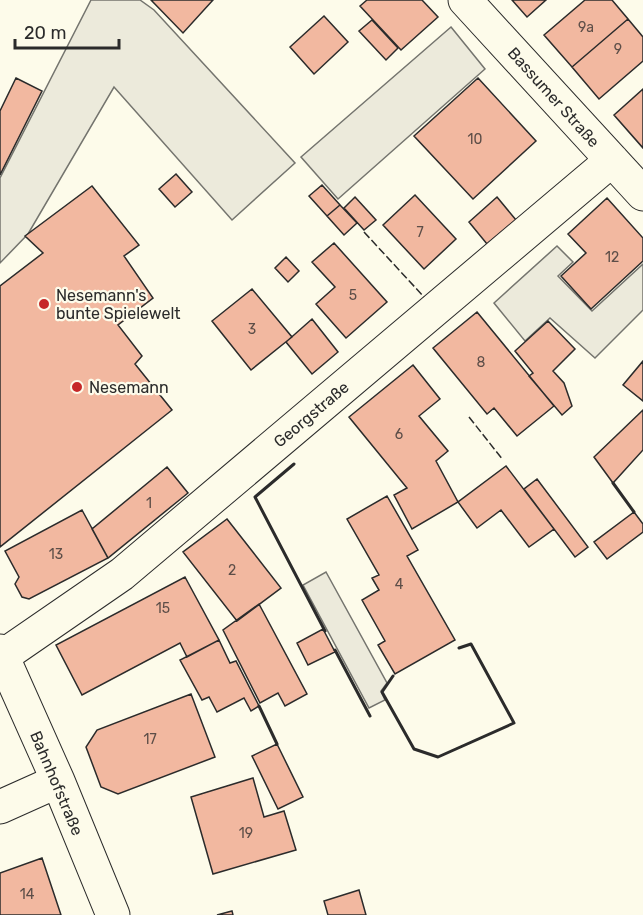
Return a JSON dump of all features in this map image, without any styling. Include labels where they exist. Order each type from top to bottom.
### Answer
[{"type":"street","name":"Bassumer Straße","points":[[465,0],[643,194]]},
{"type":"street","name":"Georgstraße","points":[[1,654],[122,574],[612,160]]},
{"type":"street","name":"Bahnhofstraße","points":[[1,654],[58,782],[113,915]]},
{"type":"street","points":[[0,807],[58,782]]},
{"type":"shaded area","points":[[91,0],[140,0],[154,10],[295,163],[232,220],[114,87],[28,234],[0,263],[0,178]]},
{"type":"shaded area","points":[[451,27],[485,69],[338,199],[301,157]]},
{"type":"shaded area","points":[[557,246],[573,262],[558,276],[592,311],[643,264],[643,310],[595,358],[550,318],[525,341],[494,303]]},
{"type":"shaded area","points":[[326,572],[387,683],[381,691],[385,700],[369,708],[303,585]]},
{"type":"building","points":[[151,0],[213,0],[183,33]]},
{"type":"building","points":[[367,0],[422,0],[438,17],[401,50],[360,6]]},
{"type":"building","points":[[512,0],[546,0],[527,17]]},
{"type":"building","points":[[585,0],[612,0],[628,19],[572,67],[544,35]]},
{"type":"building","points":[[324,16],[348,42],[314,74],[290,47]]},
{"type":"building","points":[[628,19],[643,37],[643,61],[599,99],[572,67]]},
{"type":"building","points":[[372,20],[398,48],[386,60],[359,31]]},
{"type":"building","points":[[16,78],[42,91],[0,175],[0,111]]},
{"type":"building","points":[[478,78],[536,141],[473,199],[414,136]]},
{"type":"building","points":[[643,89],[643,148],[614,115]]},
{"type":"building","points":[[176,174],[192,192],[175,207],[159,189]]},
{"type":"building","points":[[322,185],[340,205],[327,216],[309,196]]},
{"type":"building","name":"Nesemann","points":[[92,186],[139,245],[124,256],[153,298],[118,325],[142,356],[135,364],[172,410],[0,547],[0,286],[43,253],[25,236]]},
{"type":"building","points":[[415,195],[456,239],[424,269],[383,225]]},
{"type":"building","points":[[355,197],[376,220],[364,230],[344,208]]},
{"type":"building","points":[[497,197],[516,220],[487,244],[469,222]]},
{"type":"building","points":[[607,198],[643,238],[643,261],[591,309],[561,276],[586,253],[568,234]]},
{"type":"building","points":[[340,205],[357,223],[344,235],[327,216]]},
{"type":"building","points":[[334,243],[387,302],[346,338],[316,304],[335,287],[312,262]]},
{"type":"building","points":[[286,257],[299,271],[288,282],[275,268]]},
{"type":"building","points":[[252,289],[292,337],[251,370],[212,321]]},
{"type":"building","points":[[477,312],[554,406],[517,436],[494,408],[487,414],[433,348]]},
{"type":"building","points":[[312,319],[338,352],[312,374],[286,342]]},
{"type":"building","points":[[548,321],[575,349],[553,371],[564,383],[572,406],[562,415],[529,376],[533,373],[515,351]]},
{"type":"building","points":[[643,361],[643,401],[623,385]]},
{"type":"building","points":[[413,365],[440,399],[419,416],[448,451],[436,461],[458,502],[412,529],[394,495],[407,488],[349,417]]},
{"type":"building","points":[[643,410],[643,450],[613,483],[594,457]]},
{"type":"building","points":[[506,466],[554,529],[529,547],[501,510],[477,528],[458,502]]},
{"type":"building","points":[[167,467],[188,493],[108,558],[92,529]]},
{"type":"building","points":[[537,479],[588,547],[575,557],[524,489]]},
{"type":"building","points":[[387,496],[418,550],[407,556],[455,640],[395,674],[378,645],[385,641],[362,600],[379,590],[372,578],[379,575],[347,519]]},
{"type":"building","points":[[82,510],[108,558],[29,599],[22,597],[15,584],[19,577],[5,551]]},
{"type":"building","points":[[634,512],[643,524],[643,532],[607,559],[594,542]]},
{"type":"building","points":[[227,519],[281,588],[237,621],[183,552]]},
{"type":"building","points":[[185,577],[219,640],[187,657],[180,643],[82,695],[56,645]]},
{"type":"building","points":[[259,604],[307,694],[285,706],[278,693],[260,703],[223,630]]},
{"type":"building","points":[[323,629],[335,652],[308,665],[297,643]]},
{"type":"building","points":[[219,640],[230,663],[236,661],[259,706],[251,711],[244,698],[217,712],[209,697],[202,700],[180,660]]},
{"type":"building","points":[[191,694],[215,757],[118,794],[101,787],[86,747],[97,730]]},
{"type":"building","points":[[277,744],[303,797],[278,809],[252,756]]},
{"type":"building","points":[[253,778],[264,817],[284,811],[296,850],[213,874],[191,797]]},
{"type":"building","points":[[42,858],[61,915],[0,915],[0,873]]},
{"type":"building","points":[[359,890],[366,915],[328,915],[324,901]]},
{"type":"building","points":[[232,911],[233,915],[217,915]]},
{"type":"fence","points":[[364,232],[424,297]]},
{"type":"fence","points":[[469,417],[503,460]]},
{"type":"wall","points":[[294,464],[255,497],[325,631]]},
{"type":"wall","points":[[613,483],[634,512]]},
{"type":"wall","points":[[393,676],[382,692],[414,749],[438,757],[514,723],[471,644],[459,648]]},
{"type":"wall","points":[[335,650],[370,716]]},
{"type":"wall","points":[[259,706],[277,744]]},
{"type":"place","name":"Nesemann's bunte Spielewelt","points":[[44,304]]},
{"type":"place","name":"Nesemann","points":[[77,387]]}]
